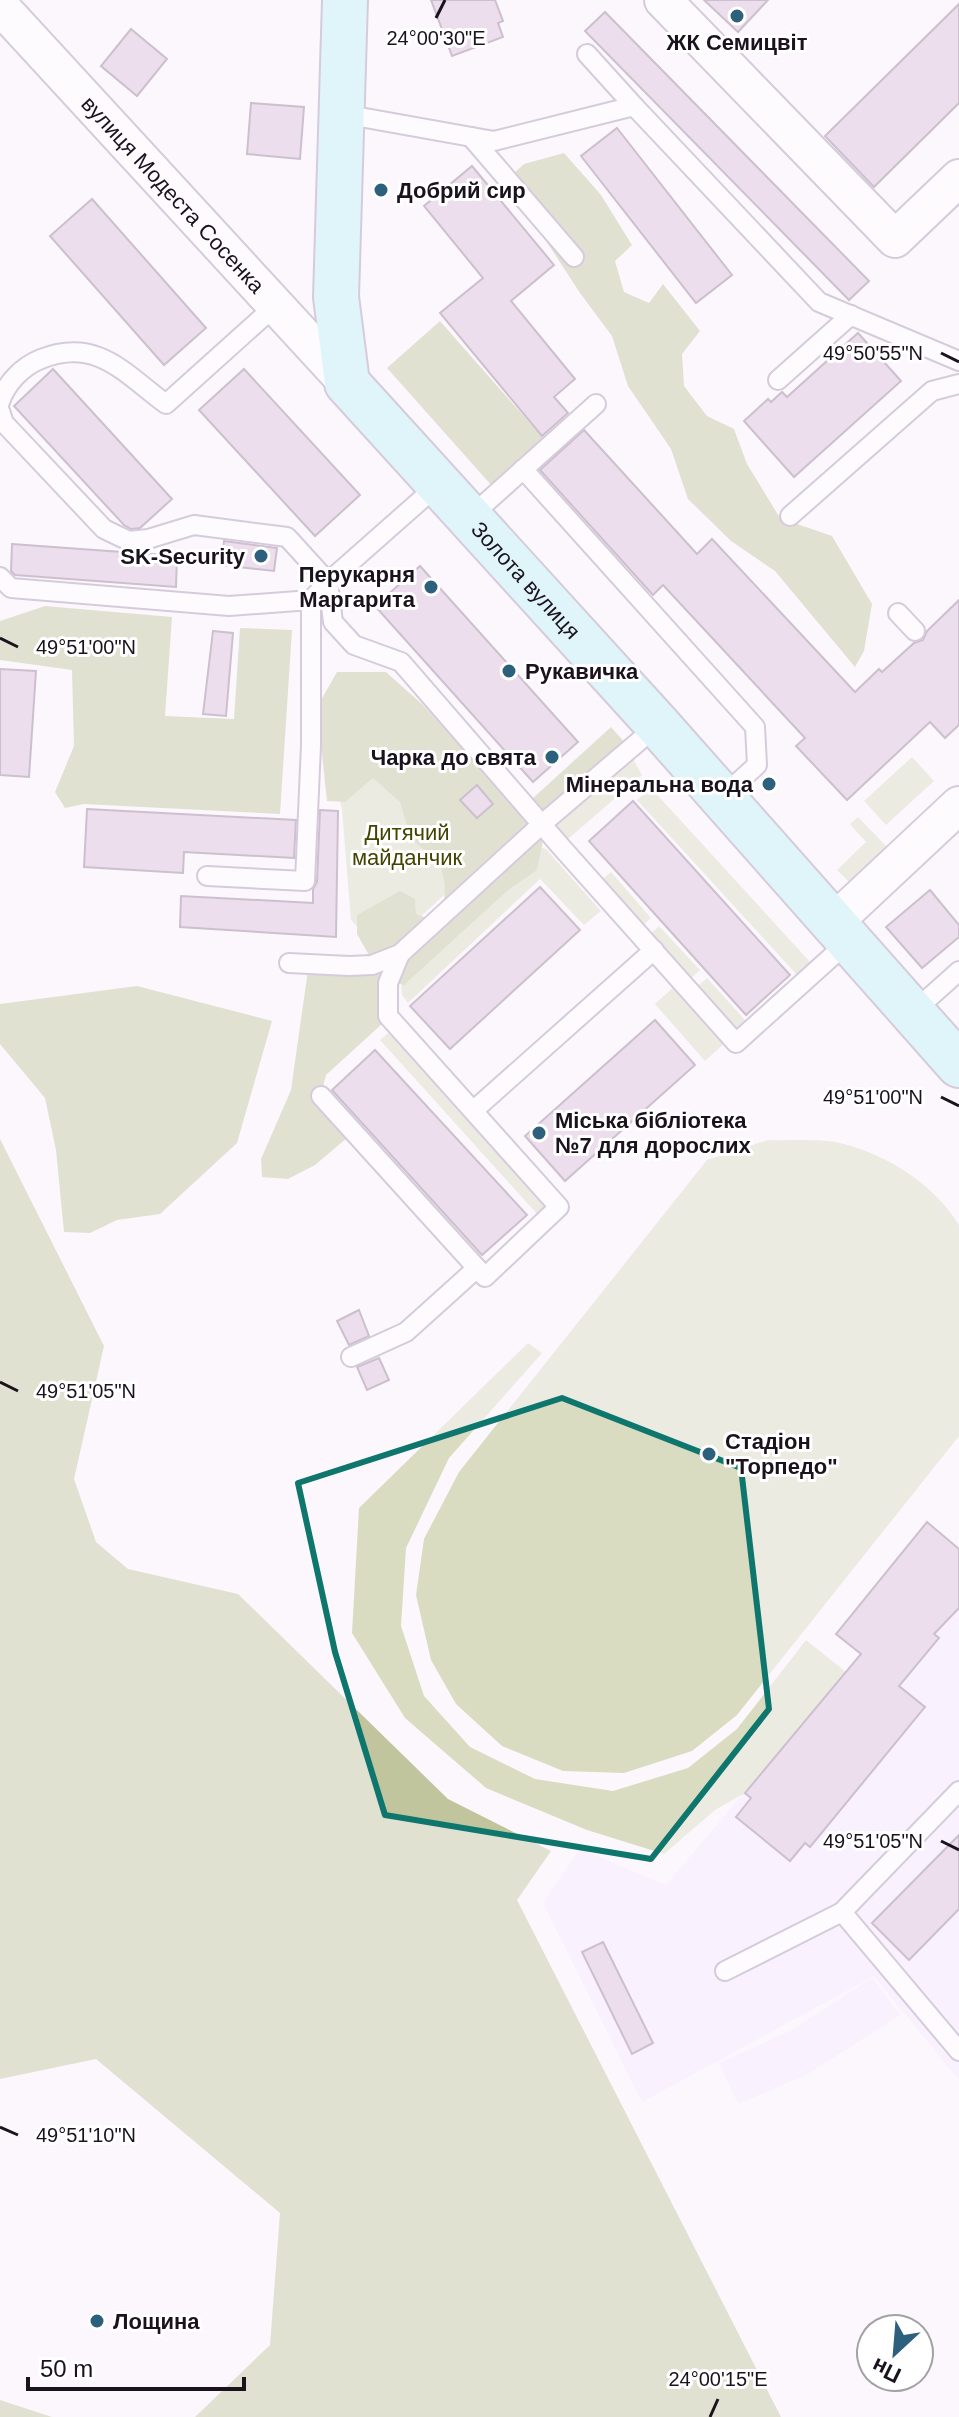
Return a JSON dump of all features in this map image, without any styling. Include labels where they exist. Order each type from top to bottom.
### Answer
[{"type":"street","points":[[345,0],[336,297],[347,383]]},
{"type":"street","points":[[663,0],[895,239],[959,178]]},
{"type":"street","name":"вулиця Модеста Сосенка","points":[[0,6],[347,383]]},
{"type":"street","name":"Золота вулиця","points":[[347,383],[658,725],[959,1065]]},
{"type":"street","points":[[840,933],[959,805]]},
{"type":"lane","points":[[587,54],[819,302],[959,361]]},
{"type":"lane","points":[[343,114],[494,141],[634,106]]},
{"type":"lane","points":[[471,137],[574,257]]},
{"type":"lane","points":[[0,402],[4,390],[30,363],[61,351],[84,351],[106,359],[166,404],[275,306]]},
{"type":"lane","points":[[778,380],[851,315]]},
{"type":"lane","points":[[790,516],[932,391],[959,384]]},
{"type":"lane","points":[[470,517],[596,404]]},
{"type":"lane","points":[[0,411],[4,423],[104,529],[129,541],[148,539],[194,525],[287,537],[328,582],[333,622],[354,645],[401,662],[736,1043],[840,933]]},
{"type":"lane","points":[[523,469],[755,727],[757,765],[722,797]]},
{"type":"lane","points":[[0,577],[11,588],[229,606],[311,600],[439,484]]},
{"type":"lane","points":[[207,876],[305,881],[311,745],[311,600]]},
{"type":"lane","points":[[898,613],[915,631]]},
{"type":"lane","points":[[289,963],[360,966],[372,965],[400,954],[542,824],[658,725]]},
{"type":"lane","points":[[473,1111],[654,950]]},
{"type":"lane","points":[[321,1096],[485,1277],[559,1207],[388,1016],[388,983],[400,954]]},
{"type":"lane","points":[[912,1013],[959,971]]},
{"type":"lane","points":[[351,1357],[406,1332],[477,1268]]},
{"type":"lane","points":[[725,1971],[842,1912],[959,1791]]},
{"type":"lane","points":[[842,1912],[959,2051]]},
{"type":"highlighted area","points":[[562,1398],[741,1468],[769,1709],[651,1859],[385,1815],[335,1652],[298,1483]]},
{"type":"shaded area","points":[[959,1553],[959,2080],[874,1976],[642,2102],[543,1903],[580,1849],[666,1885],[846,1672]]},
{"type":"shaded area","points":[[872,1978],[900,2015],[808,2074],[738,2104],[719,2063],[790,2031]]},
{"type":"green space","points":[[564,153],[601,195],[632,245],[615,261],[624,292],[649,303],[663,284],[700,331],[682,354],[684,386],[707,416],[734,429],[747,464],[780,518],[832,536],[872,604],[864,651],[855,667],[775,571],[731,541],[688,499],[671,449],[628,386],[612,336],[539,230],[513,174],[524,164]]},
{"type":"green space","points":[[440,321],[544,439],[492,486],[387,368]]},
{"type":"green space","points":[[45,606],[172,617],[165,716],[234,719],[240,628],[292,630],[280,814],[84,804],[65,808],[55,792],[74,746],[72,670],[0,660],[0,621]]},
{"type":"green space","points":[[337,672],[386,672],[423,705],[523,814],[543,841],[537,870],[507,891],[404,985],[391,981],[383,1023],[326,1075],[319,1102],[347,1138],[315,1165],[288,1179],[262,1177],[261,1159],[291,1090],[308,970],[370,957],[357,934],[357,915],[400,891],[415,899],[416,914],[426,918],[444,901],[445,886],[440,862],[411,839],[400,802],[373,778],[345,802],[327,801],[317,707]]},
{"type":"green space","name":"Дитячий майданчик","points":[[371,713],[493,849],[382,953],[351,920],[342,810],[331,761]]},
{"type":"green space","points":[[611,727],[626,744],[547,815],[532,799]]},
{"type":"green space","points":[[631,755],[642,775],[568,839],[554,823]]},
{"type":"green space","points":[[912,757],[934,781],[886,825],[864,801]]},
{"type":"green space","points":[[651,788],[811,963],[797,975],[637,800]]},
{"type":"green space","points":[[858,817],[888,848],[850,883],[837,870],[866,842],[850,824]]},
{"type":"green space","points":[[537,846],[546,849],[601,911],[584,925],[540,879],[408,1003],[402,995],[401,981]]},
{"type":"green space","points":[[611,872],[651,918],[640,928],[599,882]]},
{"type":"green space","points":[[659,926],[700,970],[688,981],[647,937]]},
{"type":"green space","points":[[707,978],[745,1020],[732,1032],[694,989]]},
{"type":"green space","points":[[676,985],[726,1042],[705,1061],[655,1004]]},
{"type":"green space","points":[[137,986],[272,1021],[237,1143],[160,1214],[117,1220],[90,1233],[64,1232],[56,1150],[45,1098],[0,1044],[0,1004]]},
{"type":"green space","points":[[394,1028],[551,1203],[538,1215],[380,1040]]},
{"type":"green space","points":[[0,1139],[104,1346],[74,1479],[96,1542],[128,1569],[238,1594],[448,1799],[551,1851],[517,1900],[781,2417],[195,2417],[270,2345],[280,2213],[96,2059],[0,2079]]},
{"type":"green space","name":"Стадіон \"Торпедо\"","points":[[768,1140],[835,1142],[878,1156],[924,1185],[959,1225],[959,1436],[737,1715],[692,1751],[624,1773],[563,1771],[502,1746],[456,1704],[431,1660],[416,1595],[424,1539],[459,1472],[707,1160]]},
{"type":"green space","points":[[528,1343],[542,1353],[449,1458],[406,1548],[401,1626],[424,1696],[470,1747],[535,1779],[613,1791],[688,1768],[737,1729],[806,1640],[846,1672],[745,1793],[715,1810],[664,1854],[587,1830],[486,1788],[405,1718],[352,1633],[359,1508]]},
{"type":"green space","points":[[0,2400],[52,2417],[0,2417]]},
{"type":"building","points":[[431,0],[495,0],[503,21],[498,23],[503,37],[452,56]]},
{"type":"building","name":"ЖК Семицвіт","points":[[704,0],[768,0],[738,32]]},
{"type":"building","points":[[959,4],[959,103],[874,187],[825,136]]},
{"type":"building","points":[[605,12],[869,281],[849,300],[585,31]]},
{"type":"building","points":[[131,29],[167,59],[137,96],[101,66]]},
{"type":"building","points":[[251,103],[304,107],[300,159],[247,154]]},
{"type":"building","points":[[617,128],[732,275],[696,303],[581,156]]},
{"type":"building","points":[[472,166],[554,265],[511,301],[575,379],[554,397],[568,413],[542,436],[440,313],[483,278],[424,206]]},
{"type":"building","points":[[92,199],[206,328],[164,365],[50,236]]},
{"type":"building","points":[[858,333],[901,381],[794,477],[744,421],[768,399],[771,402],[782,392],[787,397]]},
{"type":"building","points":[[53,369],[172,499],[140,528],[131,529],[124,525],[14,406]]},
{"type":"building","points":[[244,369],[360,495],[315,536],[199,410]]},
{"type":"building","points":[[584,430],[697,554],[712,539],[855,692],[879,669],[882,672],[914,643],[923,640],[927,631],[959,600],[959,725],[945,738],[930,722],[847,800],[796,746],[805,738],[663,585],[653,595],[540,470]]},
{"type":"building","points":[[224,541],[277,548],[274,571],[221,565]]},
{"type":"building","points":[[12,544],[177,556],[176,587],[15,575],[11,571]]},
{"type":"building","points":[[420,566],[578,742],[533,782],[375,606]]},
{"type":"building","points":[[213,631],[233,633],[226,716],[203,714]]},
{"type":"building","points":[[0,669],[36,671],[29,777],[0,775]]},
{"type":"building","points":[[477,785],[493,804],[477,818],[460,800]]},
{"type":"building","points":[[633,801],[790,975],[746,1015],[589,841]]},
{"type":"building","points":[[87,809],[296,820],[294,858],[184,852],[183,873],[84,867]]},
{"type":"building","points":[[320,810],[338,811],[336,937],[180,927],[181,896],[313,903],[313,889],[317,882]]},
{"type":"building","points":[[540,887],[580,930],[450,1049],[410,1006]]},
{"type":"building","points":[[930,890],[959,925],[959,937],[922,968],[886,927]]},
{"type":"building","points":[[655,1020],[695,1065],[565,1181],[525,1136]]},
{"type":"building","points":[[375,1050],[527,1215],[482,1255],[332,1090]]},
{"type":"building","points":[[359,1310],[369,1336],[349,1345],[337,1321]]},
{"type":"building","points":[[379,1358],[389,1380],[367,1390],[357,1367]]},
{"type":"building","points":[[927,1522],[959,1549],[959,1608],[934,1634],[939,1638],[899,1686],[925,1707],[810,1847],[805,1843],[790,1861],[736,1817],[751,1798],[745,1793],[861,1654],[836,1634]]},
{"type":"building","points":[[959,1835],[959,1909],[909,1960],[872,1923]]},
{"type":"building","points":[[603,1942],[653,2043],[632,2054],[582,1952]]},
{"type":"place","name":"ЖК Семицвіт","points":[[737,16]]},
{"type":"place","name":"Добрий сир","points":[[381,190]]},
{"type":"place","name":"SK-Security","points":[[261,556]]},
{"type":"place","name":"Перукарня Маргарита","points":[[431,587]]},
{"type":"place","name":"Рукавичка","points":[[509,671]]},
{"type":"place","name":"Чарка до свята","points":[[552,757]]},
{"type":"place","name":"Мінеральна вода","points":[[769,784]]},
{"type":"place","name":"Міська бібліотека №7 для дорослих","points":[[539,1133]]},
{"type":"place","name":"Стадіон \"Торпедо\"","points":[[709,1454]]},
{"type":"place","name":"Лощина","points":[[97,2321]]}]
